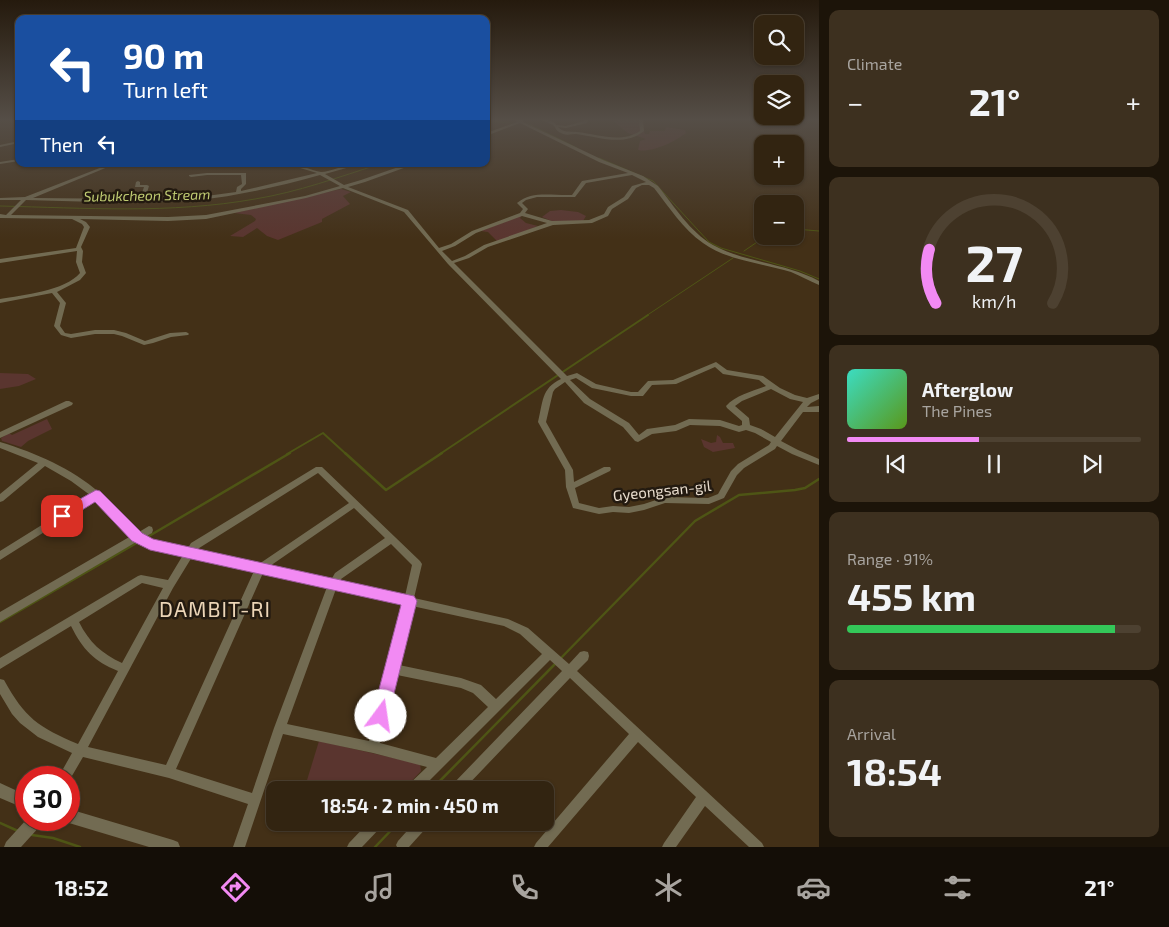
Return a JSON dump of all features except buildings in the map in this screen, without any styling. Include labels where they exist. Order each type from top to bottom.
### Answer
[{"type":"street","points":[[599,160],[651,183],[700,238],[712,247],[801,274],[819,283]]},
{"type":"street","points":[[0,163],[15,161]]},
{"type":"street","points":[[77,167],[83,175]]},
{"type":"street","points":[[8,215],[24,200],[105,167]]},
{"type":"street","points":[[301,167],[323,174],[342,187],[380,203],[403,209],[450,263],[587,401],[626,425],[638,439],[650,431],[676,428],[690,422],[720,423],[739,429],[746,427],[764,434],[801,455],[819,462]]},
{"type":"street","points":[[0,199],[177,200],[238,193],[323,174],[345,167]]},
{"type":"street","points":[[0,216],[168,219],[206,217],[281,203],[342,187],[401,167]]},
{"type":"street","points":[[191,176],[244,174],[244,184],[239,188],[238,193]]},
{"type":"street","points":[[438,250],[453,245],[474,232],[522,214],[526,209],[519,203],[528,198],[573,196],[584,182],[633,174]]},
{"type":"street","points":[[138,182],[137,186],[146,186],[142,201]]},
{"type":"street","points":[[522,214],[552,223],[583,223],[606,215],[610,208],[626,198],[634,188],[641,184],[651,183]]},
{"type":"street","points":[[0,301],[53,291],[82,276],[79,249],[87,227],[84,223],[74,218],[48,216]]},
{"type":"street","points":[[450,263],[467,257],[486,246],[552,223]]},
{"type":"street","points":[[0,261],[22,256],[79,249]]},
{"type":"street","points":[[53,291],[63,303],[57,326],[63,334],[71,336],[95,332],[114,332],[124,334],[144,343],[170,335],[186,334]]},
{"type":"street","points":[[563,376],[577,375],[594,386],[624,393],[640,394],[650,382],[674,382],[716,364],[725,372],[761,378],[793,397],[808,401]]},
{"type":"street","name":"Gyeongsan-gil","points":[[563,376],[550,387],[547,393],[546,410],[542,422],[569,470],[570,486],[576,506],[599,511],[644,508],[665,500],[709,501],[724,494],[730,478],[741,466],[772,447],[808,401],[819,396]]},
{"type":"street","points":[[746,427],[746,420],[730,406],[739,399],[772,386]]},
{"type":"street","points":[[0,435],[69,403]]},
{"type":"street","points":[[800,410],[819,409]]},
{"type":"street","points":[[0,445],[45,462],[96,495],[137,537],[150,544],[505,622],[524,631],[570,671],[758,847]]},
{"type":"street","points":[[0,499],[45,462]]},
{"type":"street","points":[[71,766],[170,585],[194,546],[319,469],[417,564],[373,748]]},
{"type":"street","name":"Gyeongsan-gil","points":[[570,486],[607,469]]},
{"type":"street","points":[[0,556],[96,495]]},
{"type":"street","points":[[169,772],[260,568],[354,504]]},
{"type":"street","points":[[0,617],[149,530]]},
{"type":"street","points":[[239,847],[333,584],[338,576],[391,539]]},
{"type":"street","points":[[0,664],[141,579],[170,585]]},
{"type":"street","points":[[74,621],[82,640],[101,659],[125,669]]},
{"type":"street","points":[[420,781],[550,653]]},
{"type":"street","points":[[464,781],[584,656]]},
{"type":"street","points":[[393,669],[477,688],[496,707]]},
{"type":"street","points":[[0,684],[17,714],[38,732],[80,751],[169,772],[255,800]]},
{"type":"street","points":[[280,728],[438,764]]},
{"type":"street","points":[[540,847],[637,734]]},
{"type":"street","points":[[0,790],[15,798]]},
{"type":"street","points":[[668,847],[704,797]]},
{"type":"street","points":[[80,819],[173,847]]},
{"type":"street","points":[[11,847],[26,831]]},
{"type":"street","points":[[353,847],[369,831]]},
{"type":"street","points":[[403,847],[402,845],[415,831]]},
{"type":"shaded area","points":[[341,189],[351,192],[343,196],[350,204],[322,219],[322,222],[278,240],[267,236],[257,228],[243,237],[230,236],[256,219],[251,215],[234,213]]},
{"type":"shaded area","points":[[550,211],[578,212],[586,216],[583,221],[554,222],[542,217]]},
{"type":"shaded area","points":[[522,215],[520,218],[526,223],[538,226],[498,242],[488,232],[481,231]]},
{"type":"shaded area","points":[[0,373],[28,374],[36,379],[19,386],[0,389]]},
{"type":"shaded area","points":[[47,419],[52,429],[28,441],[21,447],[2,441],[1,438],[9,433],[12,435]]},
{"type":"shaded area","points":[[717,435],[723,443],[733,443],[735,448],[713,452],[704,447],[701,439],[711,443],[716,442]]},
{"type":"shaded area","points":[[319,741],[420,764],[421,771],[412,781],[307,781]]},
{"type":"waterway","points":[[603,160],[653,181],[709,242],[721,248],[800,271],[819,279]]},
{"type":"waterway","name":"Subukcheon Stream","points":[[0,206],[128,209],[223,204],[287,192],[371,167]]},
{"type":"waterway","points":[[804,230],[819,231]]},
{"type":"waterway","points":[[744,251],[754,244]]},
{"type":"waterway","points":[[646,316],[733,258]]},
{"type":"waterway","points":[[440,454],[648,315]]},
{"type":"waterway","points":[[287,454],[323,433],[346,454]]},
{"type":"waterway","points":[[144,539],[290,453]]},
{"type":"waterway","points":[[345,453],[386,490],[442,453]]},
{"type":"waterway","points":[[560,659],[695,521],[739,495],[795,490],[805,488],[819,479]]},
{"type":"waterway","points":[[0,622],[140,541]]},
{"type":"waterway","points":[[440,781],[555,664]]},
{"type":"waterway","points":[[0,823],[15,830]]},
{"type":"waterway","points":[[375,847],[390,831]]},
{"type":"waterway","points":[[32,835],[53,838],[80,847]]},
{"type":"district","name":"DAMBIT-RI","points":[[215,608]]},
{"type":"route","points":[[62,516],[96,495],[137,537],[150,544],[409,601],[381,716]]}]
